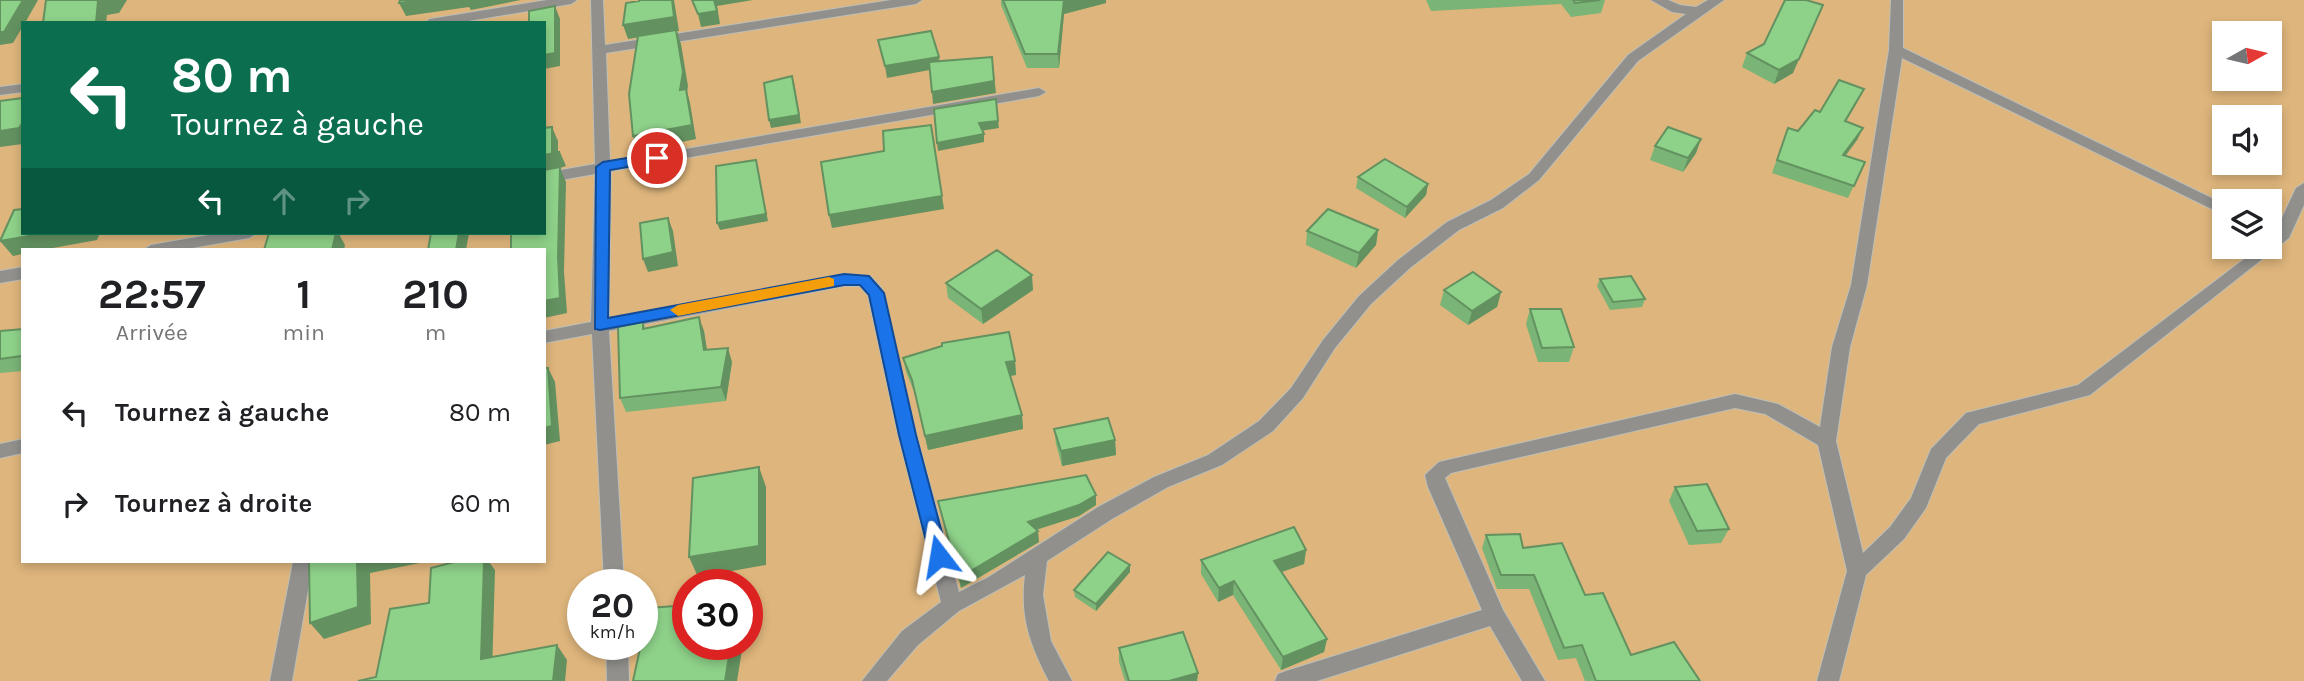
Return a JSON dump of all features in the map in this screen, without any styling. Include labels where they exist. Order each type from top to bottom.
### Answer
[{"type":"street","points":[[442,21],[571,0]]},
{"type":"street","points":[[597,0],[603,167],[600,325],[613,569]]},
{"type":"street","points":[[599,51],[916,0]]},
{"type":"street","points":[[1657,0],[1677,9],[1698,11]]},
{"type":"street","points":[[873,681],[910,638],[952,605],[993,584],[1037,554],[1161,482],[1215,460],[1266,426],[1297,393],[1329,344],[1365,300],[1404,264],[1453,226],[1497,204],[1534,177],[1633,58],[1698,11],[1718,0]]},
{"type":"street","points":[[1828,681],[1857,571],[1827,441],[1841,347],[1859,285],[1896,50],[1897,0]]},
{"type":"street","points":[[1896,50],[2212,204]]},
{"type":"street","points":[[0,91],[21,88]]},
{"type":"street","points":[[546,178],[1039,92]]},
{"type":"street","points":[[2282,224],[2304,188]]},
{"type":"street","points":[[163,248],[237,235]]},
{"type":"street","points":[[1857,571],[1897,533],[1919,502],[1938,454],[1973,418],[2084,390],[2249,259]]},
{"type":"street","points":[[0,277],[21,273]]},
{"type":"street","points":[[546,337],[844,280],[864,280],[876,293],[907,435],[952,605]]},
{"type":"street","points":[[1534,681],[1495,615],[1435,475],[1446,467],[1735,401],[1750,401],[1765,406],[1827,441]]},
{"type":"street","points":[[0,450],[21,446]]},
{"type":"street","points":[[1037,554],[1033,595],[1040,642],[1062,681]]},
{"type":"street","points":[[281,681],[303,563]]},
{"type":"street","points":[[1286,681],[1495,615]]},
{"type":"street","points":[[617,660],[618,681]]},
{"type":"shaded area","points":[[0,0],[2304,0],[2304,681],[0,681]]},
{"type":"building","points":[[0,0],[23,0],[4,32],[0,32]]},
{"type":"building","points":[[46,0],[105,0],[98,1],[96,21],[43,21]]},
{"type":"building","points":[[400,0],[421,0],[399,3]]},
{"type":"building","points":[[639,0],[672,0],[674,17],[623,25],[626,3]]},
{"type":"building","points":[[692,0],[714,0],[717,11],[698,14]]},
{"type":"building","points":[[1003,0],[1064,0],[1058,54],[1025,54]]},
{"type":"building","points":[[1573,0],[1600,0],[1575,3]]},
{"type":"building","points":[[1785,0],[1806,0],[1823,5],[1799,59],[1779,70],[1747,53],[1764,44]]},
{"type":"building","points":[[555,6],[555,53],[546,55],[546,21],[529,21],[529,11]]},
{"type":"building","points":[[676,30],[683,72],[680,90],[686,89],[692,125],[633,136],[629,94],[638,36]]},
{"type":"building","points":[[931,31],[939,57],[885,66],[878,40]]},
{"type":"building","points":[[992,57],[994,81],[932,92],[929,62]]},
{"type":"building","points":[[792,76],[799,115],[769,120],[764,83]]},
{"type":"building","points":[[1839,80],[1864,89],[1845,121],[1863,128],[1843,155],[1865,162],[1854,186],[1777,160],[1788,128],[1798,131],[1815,110],[1820,112]]},
{"type":"building","points":[[21,98],[19,128],[0,131],[0,101]]},
{"type":"building","points":[[996,99],[998,121],[979,123],[984,134],[937,143],[934,109]]},
{"type":"building","points":[[931,125],[942,196],[829,215],[821,162],[884,151],[883,131]]},
{"type":"building","points":[[552,127],[552,152],[560,152],[546,155],[546,128]]},
{"type":"building","points":[[1668,127],[1701,139],[1688,158],[1655,146]]},
{"type":"building","points":[[1385,159],[1428,184],[1407,207],[1358,177]]},
{"type":"building","points":[[756,160],[766,214],[717,223],[716,166]]},
{"type":"building","points":[[560,167],[560,298],[546,301],[546,248],[511,248],[511,235],[546,235],[546,170]]},
{"type":"building","points":[[21,209],[21,235],[34,235],[0,241],[14,210]]},
{"type":"building","points":[[1328,209],[1378,230],[1359,253],[1307,231]]},
{"type":"building","points":[[668,218],[673,252],[643,259],[640,223]]},
{"type":"building","points":[[268,235],[336,235],[332,248],[265,248]]},
{"type":"building","points":[[431,235],[459,235],[456,248],[428,248]]},
{"type":"building","points":[[997,250],[1032,275],[981,309],[946,283]]},
{"type":"building","points":[[1473,272],[1501,292],[1472,311],[1444,290]]},
{"type":"building","points":[[1631,276],[1645,299],[1613,302],[1600,279]]},
{"type":"building","points":[[1530,309],[1561,309],[1574,347],[1542,348]]},
{"type":"building","points":[[699,317],[704,350],[728,348],[721,387],[620,398],[618,327],[643,322],[643,329]]},
{"type":"building","points":[[21,329],[21,356],[0,359],[0,331]]},
{"type":"building","points":[[1009,332],[1015,361],[1006,362],[1022,415],[925,436],[912,380],[903,358],[942,346],[942,343]]},
{"type":"building","points":[[546,368],[548,368],[552,426],[546,428]]},
{"type":"building","points":[[1108,418],[1115,440],[1061,451],[1054,429]]},
{"type":"building","points":[[759,467],[759,546],[689,557],[693,478]]},
{"type":"building","points":[[1086,475],[1096,495],[1079,505],[1028,522],[1038,531],[959,578],[938,501]]},
{"type":"building","points":[[1707,484],[1729,529],[1697,531],[1675,487]]},
{"type":"building","points":[[1294,527],[1306,550],[1274,561],[1327,639],[1283,657],[1234,581],[1219,588],[1201,560]]},
{"type":"building","points":[[1520,534],[1523,548],[1562,543],[1585,595],[1603,593],[1631,655],[1674,642],[1700,681],[1596,681],[1582,645],[1564,648],[1534,575],[1501,575],[1486,535]]},
{"type":"building","points":[[1108,552],[1130,565],[1096,604],[1074,590]]},
{"type":"building","points":[[309,563],[357,563],[358,607],[310,623]]},
{"type":"building","points":[[450,563],[484,563],[481,659],[557,645],[553,681],[358,681],[376,677],[390,609],[429,603],[431,568]]},
{"type":"building","points":[[672,606],[672,660],[728,660],[725,681],[633,681],[638,660],[658,660],[658,607]]},
{"type":"building","points":[[1183,632],[1198,673],[1169,681],[1129,681],[1119,648]]},
{"type":"slow traffic","points":[[678,310],[829,282]]},
{"type":"route","points":[[657,158],[603,167],[600,325],[844,280],[864,280],[876,293],[907,435],[939,556]]}]
